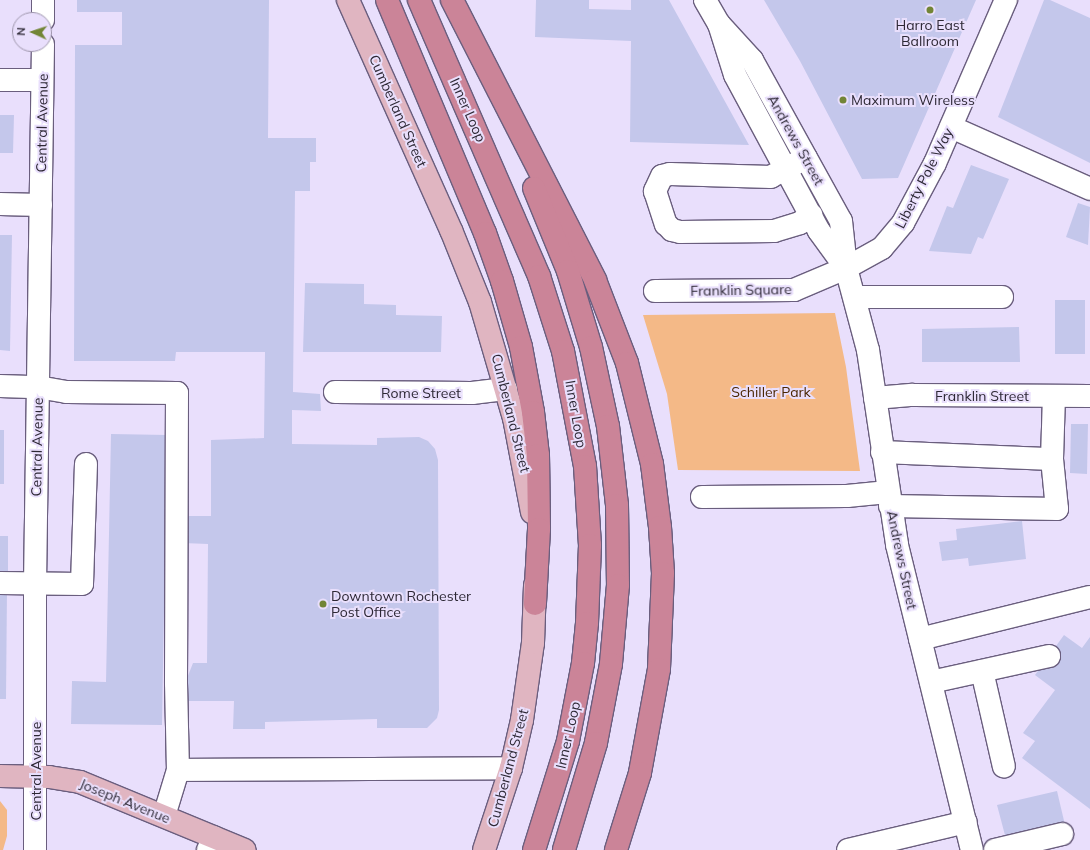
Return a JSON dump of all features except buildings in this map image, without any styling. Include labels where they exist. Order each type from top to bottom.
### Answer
[{"type":"highway","points":[[387,0],[485,233],[502,281],[521,347],[534,419],[539,471],[539,529],[535,604]]},
{"type":"highway","name":"Inner Loop","points":[[419,0],[539,276],[563,351],[585,466],[590,545],[587,623],[583,663],[568,741],[534,850]]},
{"type":"highway","points":[[451,0],[595,280],[627,363],[651,458],[658,505],[663,573],[660,657],[646,747],[635,794],[616,850]]},
{"type":"highway","name":"Inner Loop","points":[[451,0],[568,271],[591,347],[608,426],[618,545],[615,624],[597,737],[564,850]]},
{"type":"main road","name":"Cumberland Street","points":[[348,0],[466,265],[506,389],[528,487],[534,538],[535,604],[528,682],[511,768],[484,850]]},
{"type":"main road","name":"Joseph Avenue","points":[[0,776],[36,776],[80,782],[164,816],[211,843],[245,850]]},
{"type":"main road","points":[[211,843],[235,850]]},
{"type":"street","points":[[43,0],[43,12]]},
{"type":"street","name":"Andrews Street","points":[[705,0],[719,24],[752,60],[841,221],[846,268],[856,298],[875,398],[889,499],[901,564],[972,850]]},
{"type":"street","name":"Liberty Pole Way","points":[[846,268],[875,254],[896,233],[910,211],[951,127],[1006,0]]},
{"type":"street","name":"Andrews Street","points":[[719,24],[735,75],[787,169],[819,232],[846,268]]},
{"type":"street","name":"Central Avenue","points":[[35,850],[35,584],[43,52]]},
{"type":"street","points":[[0,80],[42,80]]},
{"type":"street","points":[[951,127],[1090,189]]},
{"type":"street","points":[[806,158],[776,175],[763,177],[670,174],[662,176],[655,191],[666,224],[672,230],[680,232],[774,232],[800,223],[811,215]]},
{"type":"street","points":[[0,204],[41,205]]},
{"type":"street","name":"Franklin Square","points":[[655,291],[788,290],[806,286],[846,268]]},
{"type":"street","points":[[856,298],[1002,297]]},
{"type":"street","points":[[0,386],[38,387],[67,392],[177,393],[176,683],[178,770],[164,816]]},
{"type":"street","name":"Rome Street","points":[[335,392],[472,393],[506,389]]},
{"type":"street","name":"Franklin Street","points":[[875,398],[913,395],[1090,396]]},
{"type":"street","points":[[702,497],[848,496],[1057,509],[1052,459],[1054,396]]},
{"type":"street","points":[[882,452],[1052,459]]},
{"type":"street","points":[[0,583],[82,584],[86,464]]},
{"type":"street","points":[[920,639],[1090,597]]},
{"type":"street","points":[[931,682],[1049,656]]},
{"type":"street","points":[[982,671],[1004,767]]},
{"type":"street","points":[[178,770],[511,768]]},
{"type":"street","points":[[848,850],[966,822]]},
{"type":"street","points":[[995,850],[1062,834]]},
{"type":"green space","name":"Schiller Park","points":[[835,313],[846,367],[860,471],[678,470],[667,394],[643,315]]},
{"type":"green space","points":[[0,801],[7,810],[7,836],[3,850],[0,850]]},
{"type":"place","name":"Harro East Ballroom","points":[[930,10]]},
{"type":"place","name":"Maximum Wireless","points":[[843,100]]},
{"type":"place","name":"Downtown Rochester Post Office","points":[[323,604]]}]
